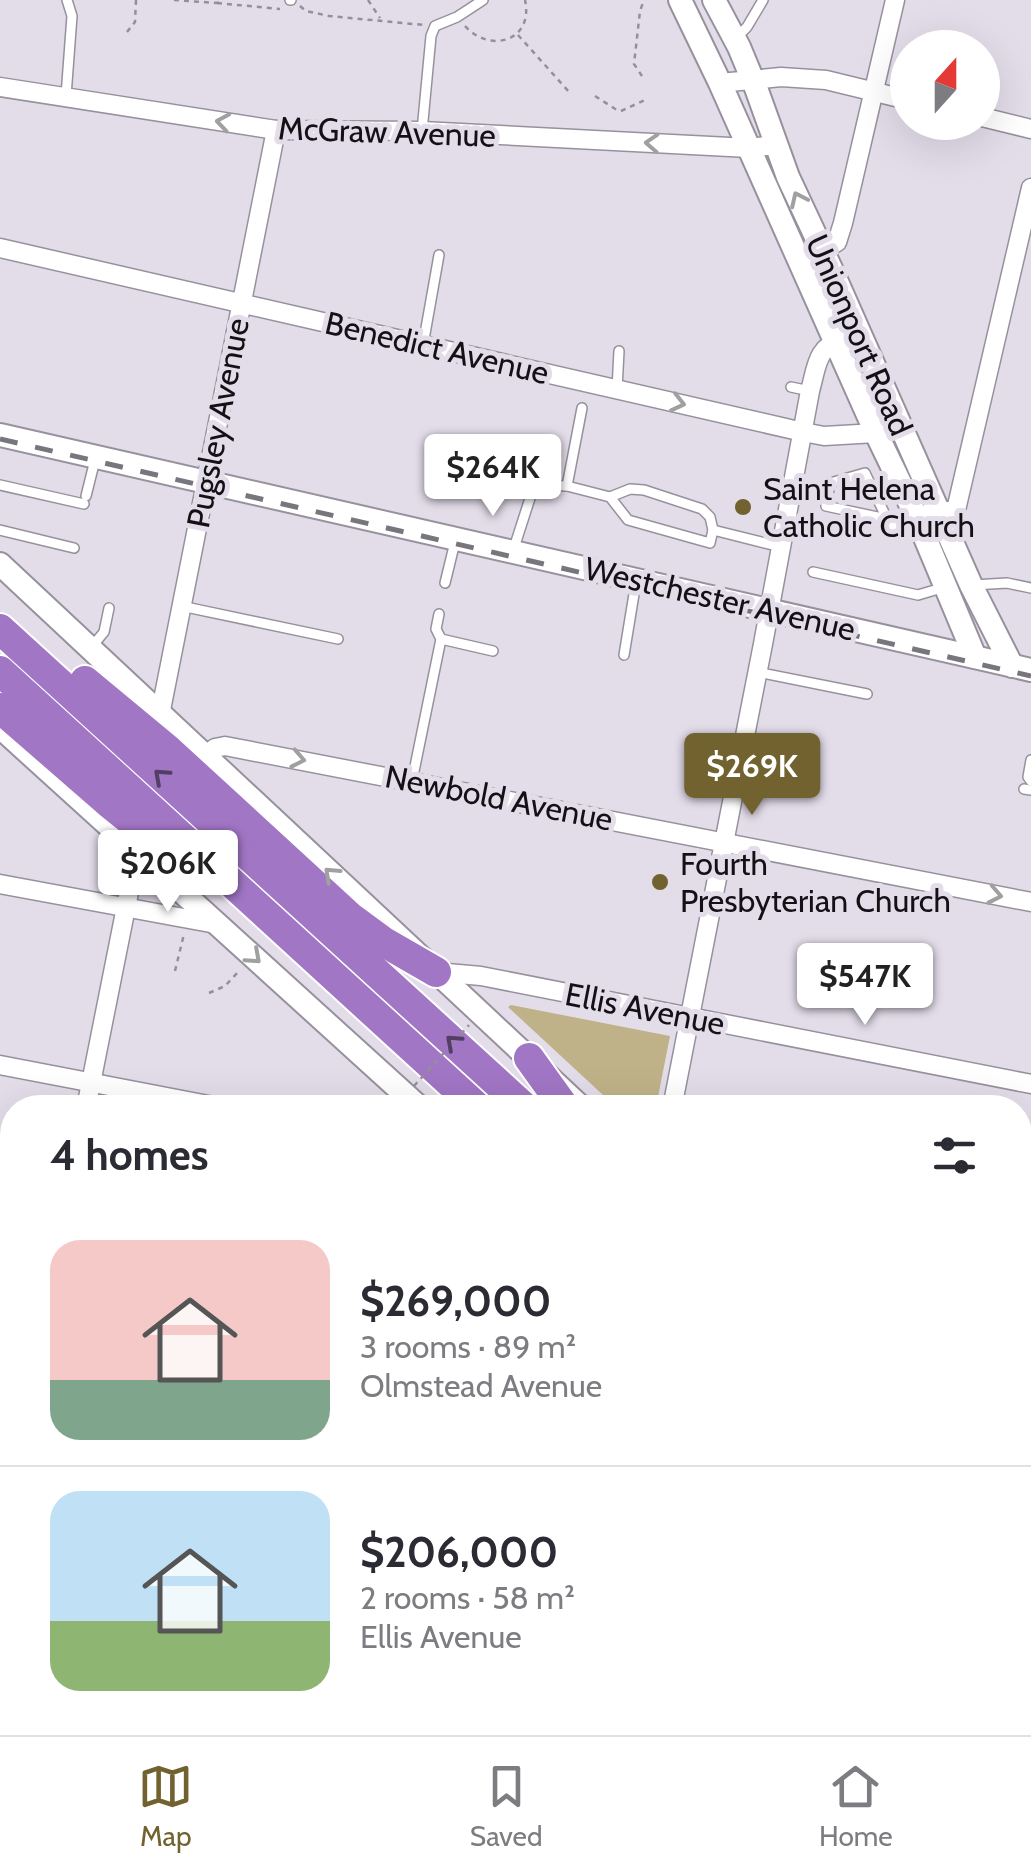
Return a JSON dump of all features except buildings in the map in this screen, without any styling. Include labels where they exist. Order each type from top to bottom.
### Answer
[{"type":"highway","points":[[0,614],[166,749],[350,916],[384,942],[436,972]]},
{"type":"highway","points":[[0,629],[511,1095]]},
{"type":"highway","points":[[0,671],[464,1095]]},
{"type":"highway","points":[[0,708],[146,833],[327,969]]},
{"type":"highway","points":[[406,1041],[450,1095]]},
{"type":"highway","points":[[529,1058],[556,1095]]},
{"type":"main road","name":"Unionport Road","points":[[680,0],[876,432],[928,514]]},
{"type":"main road","name":"Unionport Road","points":[[714,0],[753,79],[788,178],[859,334],[959,586],[975,658]]},
{"type":"main road","name":"Westchester Avenue","points":[[0,435],[1022,668]]},
{"type":"main road","points":[[0,564],[35,589],[90,649],[568,1095]]},
{"type":"main road","name":"Unionport Road","points":[[959,586],[1022,668]]},
{"type":"main road","points":[[0,728],[217,924],[416,1095]]},
{"type":"street","points":[[801,262],[837,242],[895,0]]},
{"type":"street","points":[[720,83],[790,77],[826,80],[890,96]]},
{"type":"street","name":"McGraw Avenue","points":[[0,87],[276,130],[422,131],[749,148],[776,145]]},
{"type":"street","points":[[1000,122],[1031,128]]},
{"type":"street","name":"Pugsley Avenue","points":[[160,715],[276,130]]},
{"type":"street","points":[[928,514],[956,510],[1031,188]]},
{"type":"street","name":"Benedict Avenue","points":[[0,248],[803,432],[824,436],[876,432]]},
{"type":"street","points":[[675,1095],[803,432],[801,389],[822,351],[835,341],[859,334]]},
{"type":"street","name":"Newbold Avenue","points":[[205,756],[225,746],[1031,902]]},
{"type":"street","points":[[88,1095],[137,852]]},
{"type":"street","points":[[0,884],[217,924]]},
{"type":"street","name":"Ellis Avenue","points":[[436,972],[481,976],[1031,1084]]},
{"type":"street","points":[[0,1065],[158,1095]]},
{"type":"lane","points":[[66,97],[72,16],[67,0]]},
{"type":"lane","points":[[422,131],[434,26],[484,0]]},
{"type":"lane","points":[[735,39],[763,0]]},
{"type":"lane","points":[[423,345],[439,255]]},
{"type":"lane","points":[[616,389],[620,351]]},
{"type":"lane","points":[[566,486],[582,408]]},
{"type":"lane","points":[[0,485],[85,500],[96,456]]},
{"type":"lane","points":[[887,519],[826,506],[830,483],[865,473],[887,519],[890,528],[928,514]]},
{"type":"lane","points":[[514,551],[536,486],[566,486],[610,497],[630,489],[644,490],[702,509],[710,516],[710,543],[628,520],[610,497]]},
{"type":"lane","points":[[0,530],[74,548]]},
{"type":"lane","points":[[713,530],[782,548]]},
{"type":"lane","points":[[446,583],[456,538]]},
{"type":"lane","points":[[813,572],[918,594],[1008,583],[1031,588]]},
{"type":"lane","points":[[624,654],[637,579]]},
{"type":"lane","points":[[181,606],[338,639]]},
{"type":"lane","points":[[90,649],[104,632],[109,608]]},
{"type":"lane","points":[[412,781],[441,638],[436,629],[439,614]]},
{"type":"lane","points":[[441,638],[493,650]]},
{"type":"lane","points":[[758,672],[868,694]]},
{"type":"lane","points":[[1029,787],[1031,760]]},
{"type":"path","points":[[128,32],[135,22],[136,0]]},
{"type":"path","points":[[174,0],[412,23]]},
{"type":"path","points":[[216,3],[223,0]]},
{"type":"path","points":[[290,0],[306,11]]},
{"type":"path","points":[[368,0],[381,20]]},
{"type":"path","points":[[457,17],[484,40],[505,40],[518,34],[528,10],[525,0]]},
{"type":"path","points":[[642,76],[634,64],[644,0]]},
{"type":"path","points":[[518,34],[570,94]]},
{"type":"path","points":[[595,96],[620,112],[645,100]]},
{"type":"path","points":[[176,971],[184,934]]},
{"type":"path","points":[[209,993],[225,986],[238,973]]},
{"type":"path","points":[[418,1095],[470,1026]]},
{"type":"shaded area","points":[[508,1007],[670,1036],[658,1095],[603,1095]]},
{"type":"railway","points":[[0,439],[1031,676]]},
{"type":"place","name":"Saint Helena Catholic Church","points":[[743,507]]},
{"type":"place","name":"Fourth Presbyterian Church","points":[[660,882]]}]
